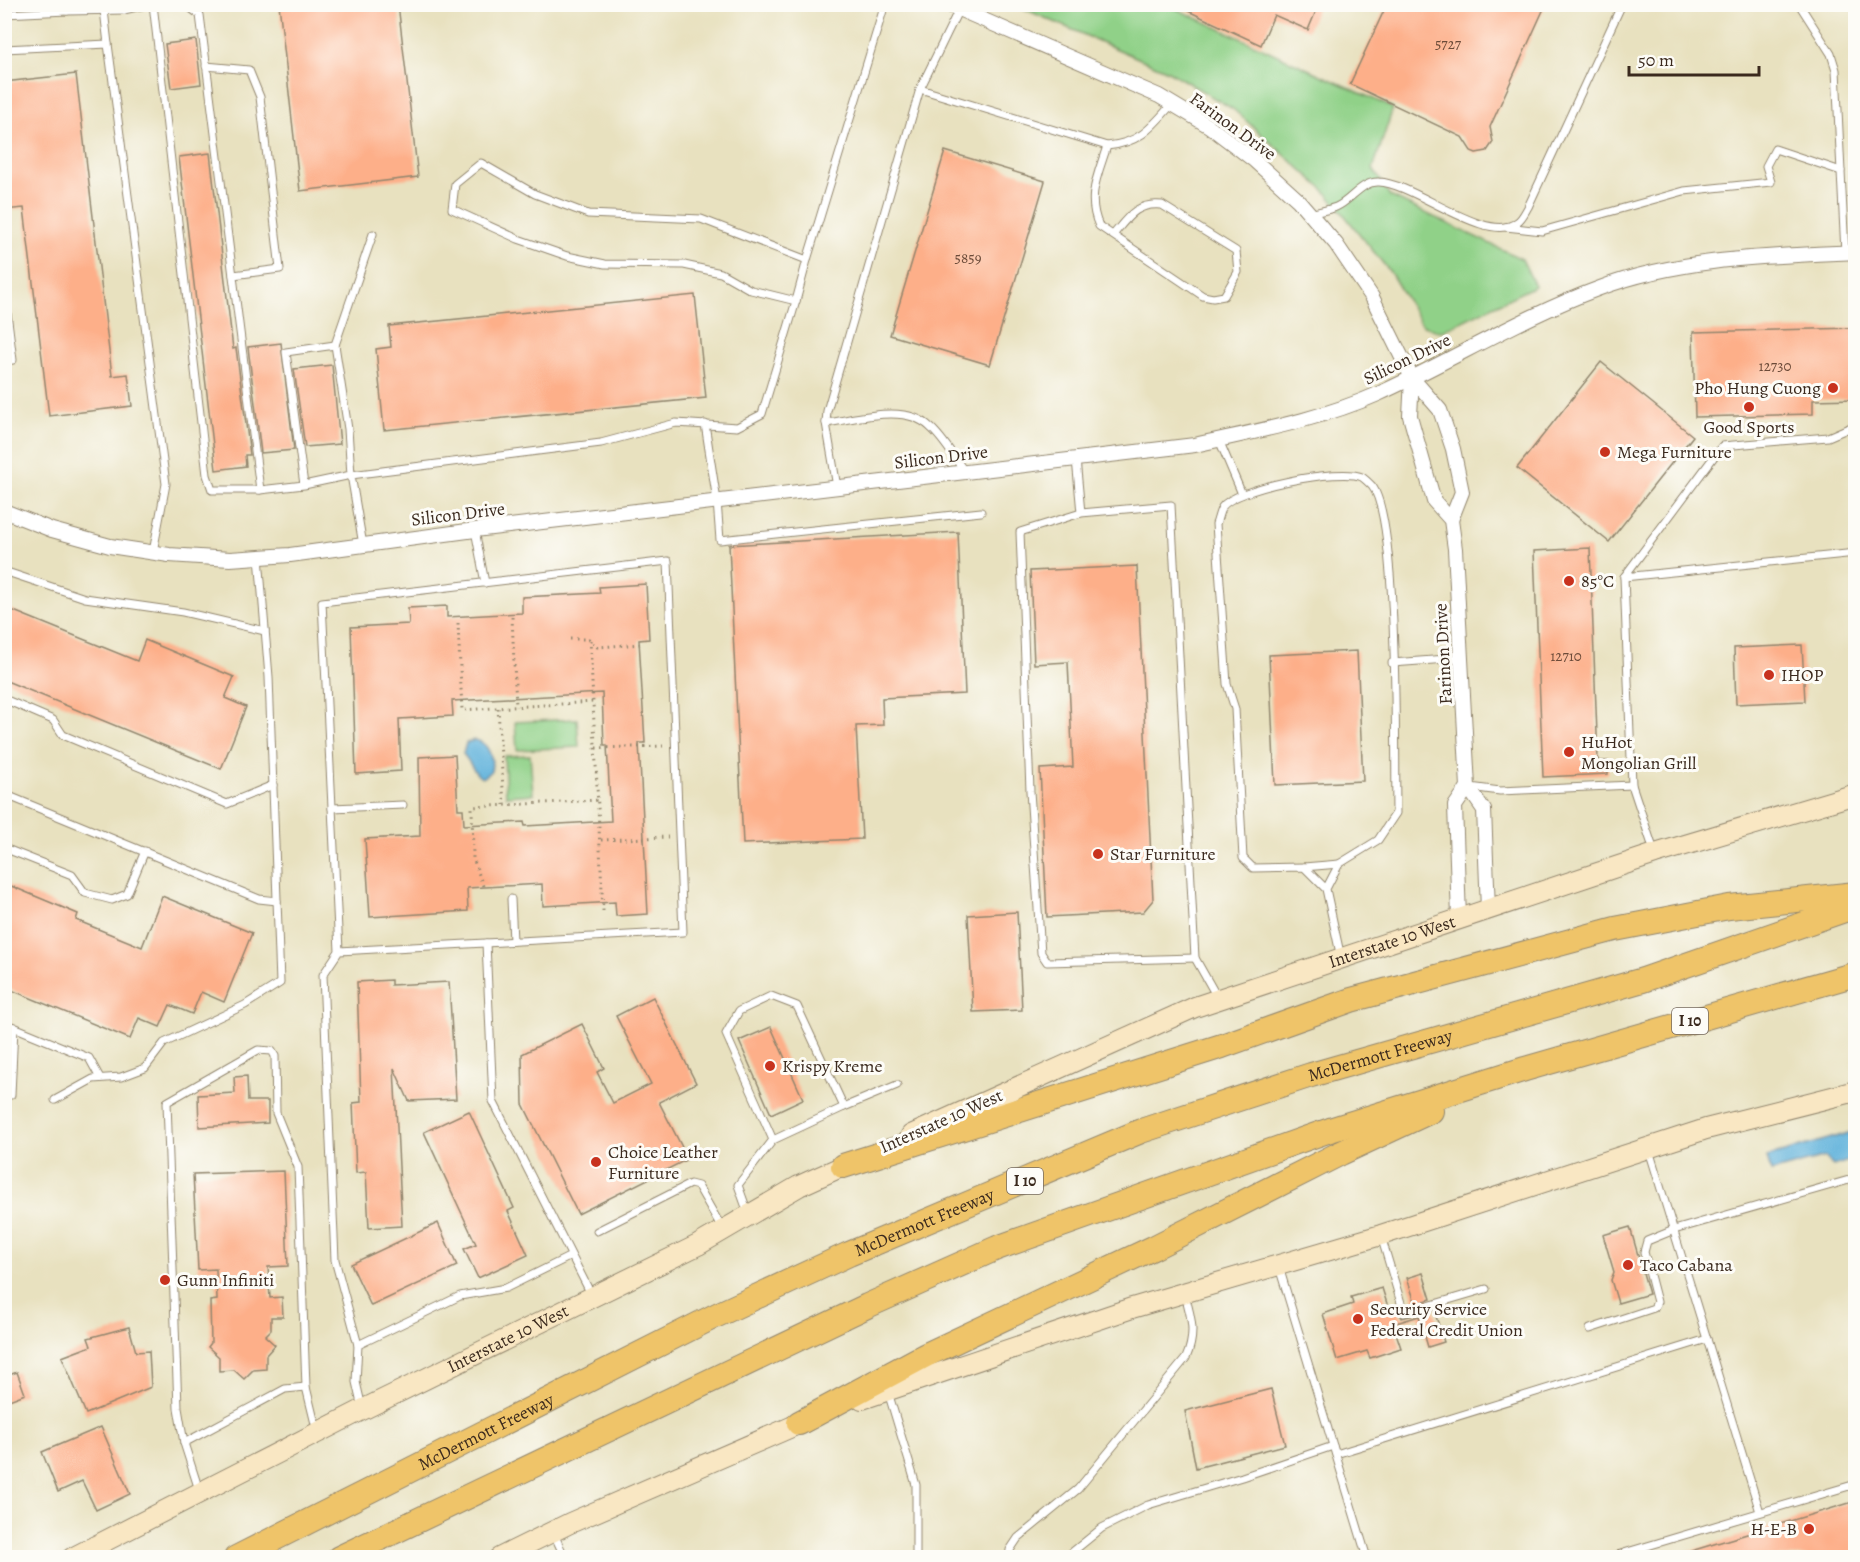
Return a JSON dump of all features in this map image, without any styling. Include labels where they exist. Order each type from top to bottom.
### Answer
[{"type":"highway","points":[[843,1166],[1222,1046],[1351,1000],[1615,929],[1729,908],[1856,894]]},
{"type":"highway","name":"McDermott Freeway","points":[[236,1557],[717,1315],[849,1254],[1141,1131],[1311,1075],[1643,980],[1856,906]]},
{"type":"highway","name":"I 10","points":[[339,1557],[867,1306],[997,1248],[1330,1130],[1526,1069],[1856,974]]},
{"type":"highway","points":[[799,1423],[926,1355],[1153,1248],[1341,1153],[1526,1069]]},
{"type":"main road","name":"Interstate 10 West","points":[[72,1557],[723,1231],[800,1186],[1195,1007],[1655,854],[1856,794]]},
{"type":"main road","points":[[499,1557],[799,1423],[887,1389],[1184,1293],[1381,1235],[1706,1129],[1856,1091]]},
{"type":"street","name":"Farinon Drive","points":[[958,6],[1172,104],[1209,126],[1255,161],[1336,244],[1372,297],[1412,378],[1440,410],[1453,449],[1462,492],[1451,520],[1455,549],[1468,787],[1484,810],[1488,909]]},
{"type":"street","name":"Silicon Drive","points":[[4,512],[61,533],[110,546],[230,559],[1195,445],[1259,433],[1321,416],[1377,395],[1516,324],[1601,287],[1714,262],[1850,253]]},
{"type":"street","name":"Farinon Drive","points":[[1412,378],[1410,416],[1434,501],[1451,520]]},
{"type":"street","name":"Farinon Drive","points":[[1459,918],[1455,806],[1468,787]]},
{"type":"lane","points":[[116,4],[124,10]]},
{"type":"lane","points":[[4,14],[67,8],[124,10],[151,4],[207,475],[212,490],[260,490],[304,485],[351,475],[601,443],[676,423],[737,427],[762,414],[885,4]]},
{"type":"lane","points":[[185,4],[200,15],[260,490]]},
{"type":"lane","points":[[1506,227],[1518,222],[1528,207],[1622,4]]},
{"type":"lane","points":[[1799,4],[1831,54],[1836,70],[1841,171],[1850,253]]},
{"type":"lane","points":[[837,487],[826,423],[827,411],[920,88],[958,6]]},
{"type":"lane","points":[[104,10],[166,484],[153,552]]},
{"type":"lane","points":[[4,49],[108,44]]},
{"type":"lane","points":[[206,66],[249,70],[260,97],[280,269],[233,275]]},
{"type":"lane","points":[[920,88],[1107,146],[1127,144],[1151,128],[1172,104]]},
{"type":"lane","points":[[1107,146],[1092,197],[1092,211],[1100,226],[1113,235],[1203,296],[1213,298],[1224,296],[1238,272],[1236,250],[1162,205],[1148,203],[1134,210],[1113,235]]},
{"type":"lane","points":[[1309,214],[1338,206],[1355,191],[1378,182],[1395,186],[1489,226],[1542,231],[1684,191],[1771,182],[1766,166],[1776,149],[1841,171]]},
{"type":"lane","points":[[796,301],[751,290],[721,273],[684,265],[643,262],[605,264],[567,256],[518,238],[452,209],[455,184],[481,163],[535,194],[588,214],[701,219],[807,260]]},
{"type":"lane","points":[[363,545],[351,475],[348,429],[335,345],[373,234]]},
{"type":"lane","points":[[4,289],[13,360],[4,362]]},
{"type":"lane","points":[[304,485],[286,352],[335,345]]},
{"type":"lane","points":[[826,423],[892,414],[915,416],[931,427],[965,472]]},
{"type":"lane","points":[[705,424],[717,501],[720,540],[981,512]]},
{"type":"lane","points":[[1655,854],[1632,785],[1624,578],[1722,446],[1828,437],[1856,425]]},
{"type":"lane","points":[[1219,440],[1242,494]]},
{"type":"lane","points":[[1076,459],[1082,513]]},
{"type":"lane","points":[[1328,475],[1361,477],[1373,487],[1380,504],[1391,568],[1392,663],[1396,813],[1378,840],[1339,864],[1252,868],[1243,858],[1235,709],[1227,684],[1216,524],[1223,506],[1242,494],[1328,475]]},
{"type":"lane","points":[[1195,958],[1047,962],[1041,953],[1030,779],[1020,532],[1082,513],[1171,505],[1195,958],[1218,999]]},
{"type":"lane","points":[[476,530],[485,583]]},
{"type":"lane","points":[[1624,578],[1856,553]]},
{"type":"lane","points":[[55,1100],[93,1079],[121,1077],[146,1068],[164,1043],[245,1005],[280,983],[273,785],[259,557]]},
{"type":"lane","points":[[339,951],[683,932],[668,561],[322,602],[339,951],[323,975],[335,1260],[358,1346],[356,1382],[362,1410]]},
{"type":"lane","points":[[4,571],[85,598],[183,612],[265,631]]},
{"type":"lane","points":[[1392,663],[1461,657]]},
{"type":"lane","points":[[4,699],[53,720],[63,735],[227,804],[273,785]]},
{"type":"lane","points":[[1468,787],[1500,791],[1632,785]]},
{"type":"lane","points":[[4,794],[259,899],[277,901]]},
{"type":"lane","points":[[332,808],[403,805]]},
{"type":"lane","points":[[4,848],[72,874],[85,893],[112,900],[127,894],[145,851]]},
{"type":"lane","points":[[1326,889],[1339,864]]},
{"type":"lane","points":[[1304,867],[1326,889],[1341,960]]},
{"type":"lane","points":[[511,899],[513,941]]},
{"type":"lane","points":[[486,943],[492,1101],[592,1297]]},
{"type":"lane","points":[[773,1140],[726,1034],[739,1011],[771,996],[797,1006],[844,1107]]},
{"type":"lane","points":[[4,1023],[89,1058],[100,1078]]},
{"type":"lane","points":[[11,1095],[14,1027]]},
{"type":"lane","points":[[200,1493],[184,1443],[178,1408],[167,1102],[258,1050],[272,1051],[275,1056],[276,1113],[297,1167],[306,1387],[317,1433]]},
{"type":"lane","points":[[749,1215],[738,1185],[773,1140],[897,1085]]},
{"type":"lane","points":[[1649,1148],[1760,1512]]},
{"type":"lane","points":[[1590,1329],[1654,1308],[1657,1302],[1644,1252],[1647,1241],[1674,1230],[1856,1178]]},
{"type":"lane","points":[[597,1232],[690,1184],[698,1186],[723,1231]]},
{"type":"lane","points":[[1381,1235],[1404,1313],[1486,1289]]},
{"type":"lane","points":[[358,1346],[460,1296],[506,1288],[571,1256]]},
{"type":"lane","points":[[1278,1264],[1367,1557]]},
{"type":"lane","points":[[1009,1557],[1010,1550],[1018,1538],[1078,1489],[1186,1358],[1193,1343],[1194,1326],[1184,1293]]},
{"type":"lane","points":[[1336,1454],[1707,1339]]},
{"type":"lane","points":[[184,1443],[285,1389],[306,1387]]},
{"type":"lane","points":[[887,1389],[916,1485],[916,1557]]},
{"type":"lane","points":[[1065,1557],[1102,1528],[1148,1505],[1242,1477],[1333,1446]]},
{"type":"lane","points":[[1607,1557],[1856,1484]]},
{"type":"lane","points":[[553,1531],[565,1557]]},
{"type":"path","points":[[512,616],[516,707]]},
{"type":"path","points":[[458,623],[462,710],[594,702]]},
{"type":"path","points":[[570,639],[590,640],[597,647]]},
{"type":"path","points":[[590,640],[603,911]]},
{"type":"path","points":[[591,652],[597,647],[643,645]]},
{"type":"path","points":[[498,708],[504,805]]},
{"type":"path","points":[[596,748],[675,745]]},
{"type":"path","points":[[483,886],[473,858],[472,807],[599,800]]},
{"type":"path","points":[[601,840],[679,836]]},
{"type":"green space","points":[[1015,5],[1168,5],[1393,108],[1373,169],[1390,196],[1522,259],[1535,286],[1440,332],[1422,325],[1390,272],[1325,191],[1233,109],[1168,71]]},
{"type":"green space","points":[[577,719],[579,747],[517,750],[515,722]]},
{"type":"green space","points":[[530,755],[533,794],[506,796],[504,756]]},
{"type":"water","points":[[474,740],[483,743],[491,756],[491,771],[482,778],[463,754],[466,743]]},
{"type":"water","points":[[1855,1131],[1855,1159],[1833,1166],[1825,1157],[1771,1172],[1767,1157]]},
{"type":"building","points":[[279,4],[398,4],[418,177],[300,191]]},
{"type":"building","points":[[1173,4],[1319,4],[1308,30],[1274,15],[1261,45]]},
{"type":"building","points":[[1387,4],[1546,4],[1490,127],[1493,142],[1487,151],[1476,153],[1471,151],[1462,137],[1350,84]]},
{"type":"building","points":[[196,40],[201,84],[171,88],[165,44]]},
{"type":"building","points":[[76,74],[112,376],[128,374],[132,406],[49,416],[24,208],[4,210],[4,82]]},
{"type":"building","points":[[945,151],[1045,181],[990,365],[890,335]]},
{"type":"building","points":[[210,153],[233,349],[236,348],[250,455],[245,455],[246,466],[216,470],[179,157]]},
{"type":"building","points":[[695,295],[706,398],[384,430],[376,349],[391,347],[389,326]]},
{"type":"building","points":[[1856,328],[1856,399],[1813,400],[1813,414],[1695,417],[1693,332]]},
{"type":"building","points":[[281,343],[294,450],[261,453],[248,347]]},
{"type":"building","name":"Mega Furniture","points":[[1601,362],[1693,436],[1609,542],[1517,468]]},
{"type":"building","points":[[332,365],[340,444],[305,447],[294,369]]},
{"type":"building","points":[[958,532],[965,694],[882,698],[883,725],[856,726],[862,839],[743,844],[729,545]]},
{"type":"building","points":[[1590,548],[1598,761],[1608,761],[1608,774],[1543,777],[1534,551]]},
{"type":"building","points":[[1137,566],[1153,900],[1143,912],[1047,917],[1040,769],[1073,767],[1068,662],[1034,664],[1030,571]]},
{"type":"building","points":[[646,584],[649,639],[639,640],[645,743],[639,743],[648,914],[616,916],[615,902],[543,906],[542,884],[467,888],[468,911],[370,917],[365,839],[420,836],[419,757],[455,755],[458,809],[463,809],[464,825],[524,822],[525,826],[611,821],[607,745],[604,745],[602,693],[452,701],[453,716],[399,719],[401,771],[356,774],[351,627],[409,624],[408,608],[447,606],[447,617],[522,613],[522,597],[600,593],[599,587]]},
{"type":"building","points":[[4,607],[137,661],[145,640],[234,677],[225,698],[246,707],[221,769],[4,680]]},
{"type":"building","name":"IHOP","points":[[1802,645],[1805,701],[1736,704],[1734,648]]},
{"type":"building","points":[[1357,651],[1363,781],[1275,785],[1269,655]]},
{"type":"building","points":[[4,883],[78,914],[76,920],[142,947],[162,896],[252,933],[224,1002],[201,992],[192,1014],[170,1005],[160,1027],[139,1018],[130,1039],[4,987]]},
{"type":"building","points":[[1017,912],[1022,1010],[973,1012],[968,915]]},
{"type":"building","points":[[391,980],[391,985],[449,982],[456,1099],[409,1101],[394,1068],[402,1226],[369,1228],[366,1172],[356,1173],[353,1103],[361,1102],[357,982]]},
{"type":"building","points":[[653,997],[696,1083],[659,1102],[688,1159],[578,1214],[523,1104],[522,1054],[582,1024],[604,1068],[597,1072],[613,1103],[651,1084],[616,1016]]},
{"type":"building","points":[[771,1027],[803,1099],[771,1114],[739,1041]]},
{"type":"building","points":[[247,1076],[248,1101],[268,1101],[268,1123],[199,1127],[198,1095],[235,1093],[234,1077]]},
{"type":"building","points":[[469,1111],[514,1208],[508,1211],[528,1255],[478,1278],[464,1249],[476,1244],[424,1132]]},
{"type":"building","points":[[284,1171],[288,1266],[268,1267],[270,1298],[282,1297],[283,1317],[271,1317],[271,1330],[265,1336],[275,1345],[266,1355],[266,1369],[253,1370],[244,1379],[234,1370],[219,1371],[219,1357],[208,1347],[211,1343],[210,1301],[217,1300],[216,1269],[198,1270],[193,1174]]},
{"type":"building","points":[[438,1223],[457,1266],[371,1306],[351,1264]]},
{"type":"building","name":"Taco Cabana","points":[[1630,1227],[1649,1294],[1618,1303],[1611,1280],[1614,1272],[1603,1235]]},
{"type":"building","points":[[1423,1273],[1431,1299],[1408,1306],[1415,1302],[1407,1278]]},
{"type":"building","name":"Security Service Federal Credit Union","points":[[1382,1288],[1389,1310],[1397,1308],[1402,1318],[1434,1310],[1444,1342],[1428,1347],[1419,1316],[1393,1324],[1401,1348],[1370,1358],[1367,1351],[1337,1360],[1323,1314],[1353,1304],[1351,1297]]},
{"type":"building","points":[[129,1327],[136,1352],[149,1351],[151,1387],[86,1414],[62,1357],[91,1346],[88,1338]]},
{"type":"building","points":[[17,1372],[25,1394],[4,1402],[4,1377]]},
{"type":"building","points":[[1271,1389],[1285,1445],[1196,1468],[1185,1411]]},
{"type":"building","points":[[101,1427],[130,1494],[96,1510],[82,1481],[58,1492],[42,1452]]},
{"type":"building","name":"H-E-B","points":[[1856,1501],[1856,1557],[1681,1557],[1681,1554]]},
{"type":"place","name":"Pho Hung Cuong","points":[[1833,388]]},
{"type":"place","name":"Good Sports","points":[[1749,407]]},
{"type":"place","name":"Mega Furniture","points":[[1605,452]]},
{"type":"place","name":"85°C","points":[[1569,581]]},
{"type":"place","name":"IHOP","points":[[1769,675]]},
{"type":"place","name":"HuHot Mongolian Grill","points":[[1569,752]]},
{"type":"place","name":"Star Furniture","points":[[1098,854]]},
{"type":"place","name":"Krispy Kreme","points":[[770,1066]]},
{"type":"place","name":"Choice Leather Furniture","points":[[596,1162]]},
{"type":"place","name":"Taco Cabana","points":[[1628,1265]]},
{"type":"place","name":"Gunn Infiniti","points":[[165,1280]]},
{"type":"place","name":"Security Service Federal Credit Union","points":[[1358,1319]]},
{"type":"place","name":"H-E-B","points":[[1809,1529]]}]
